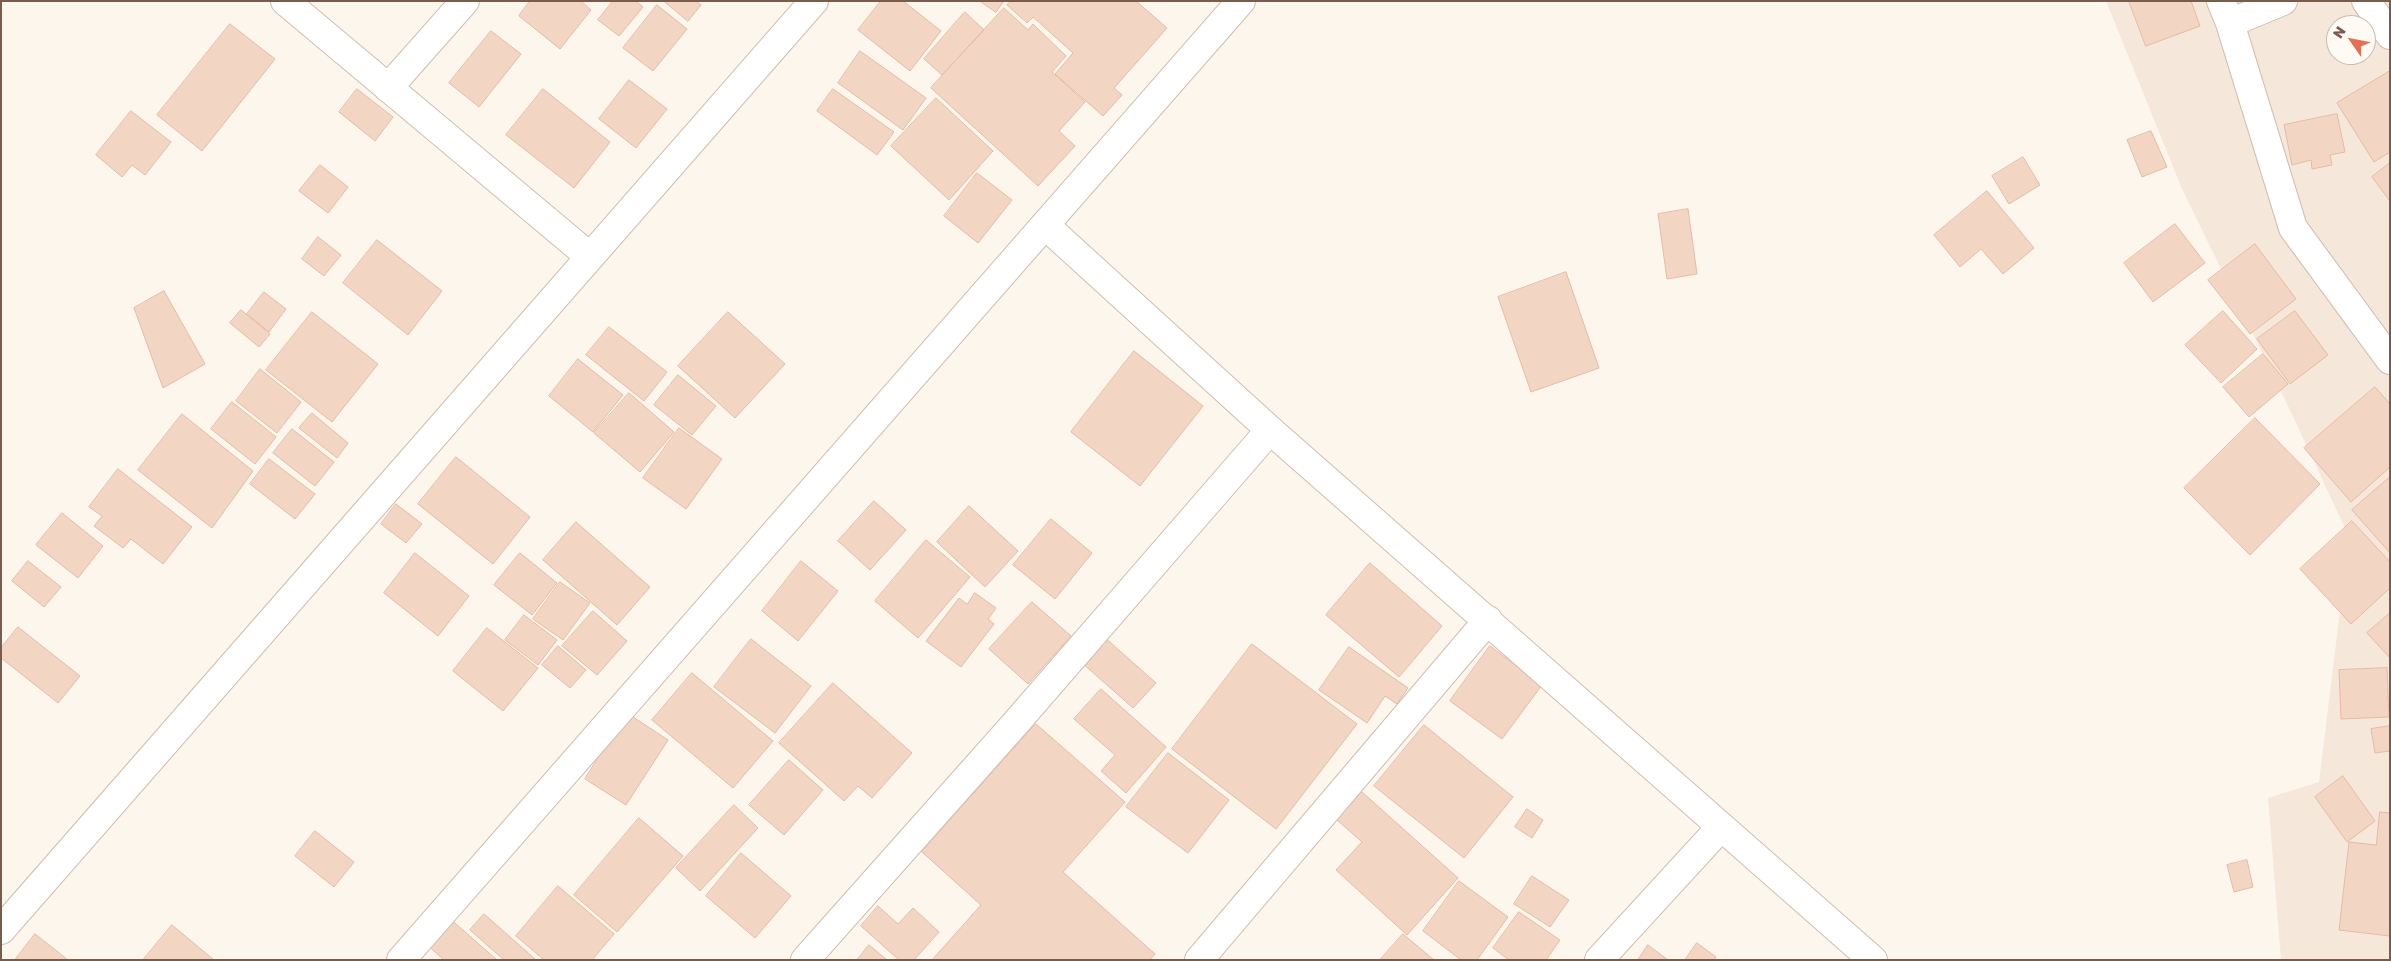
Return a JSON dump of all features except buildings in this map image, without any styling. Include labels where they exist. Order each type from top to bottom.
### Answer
[{"type":"street","points":[[285,1],[589,256]]},
{"type":"street","points":[[388,88],[465,1]]},
{"type":"street","points":[[6,914],[814,1]]},
{"type":"street","points":[[401,960],[1046,226],[1241,1]]},
{"type":"street","points":[[2283,1],[2226,12],[2293,228],[2390,360]]},
{"type":"street","points":[[2366,1],[2390,35]]},
{"type":"street","points":[[1046,226],[1270,430],[1873,960]]},
{"type":"street","points":[[805,960],[1014,725],[1270,430]]},
{"type":"street","points":[[1199,960],[1488,620]]},
{"type":"street","points":[[1599,960],[1721,827]]},
{"type":"shaded area","points":[[2106,1],[2390,1],[2390,960],[2281,960],[2268,798],[2319,782],[2349,537],[2289,408],[2182,189]]}]
